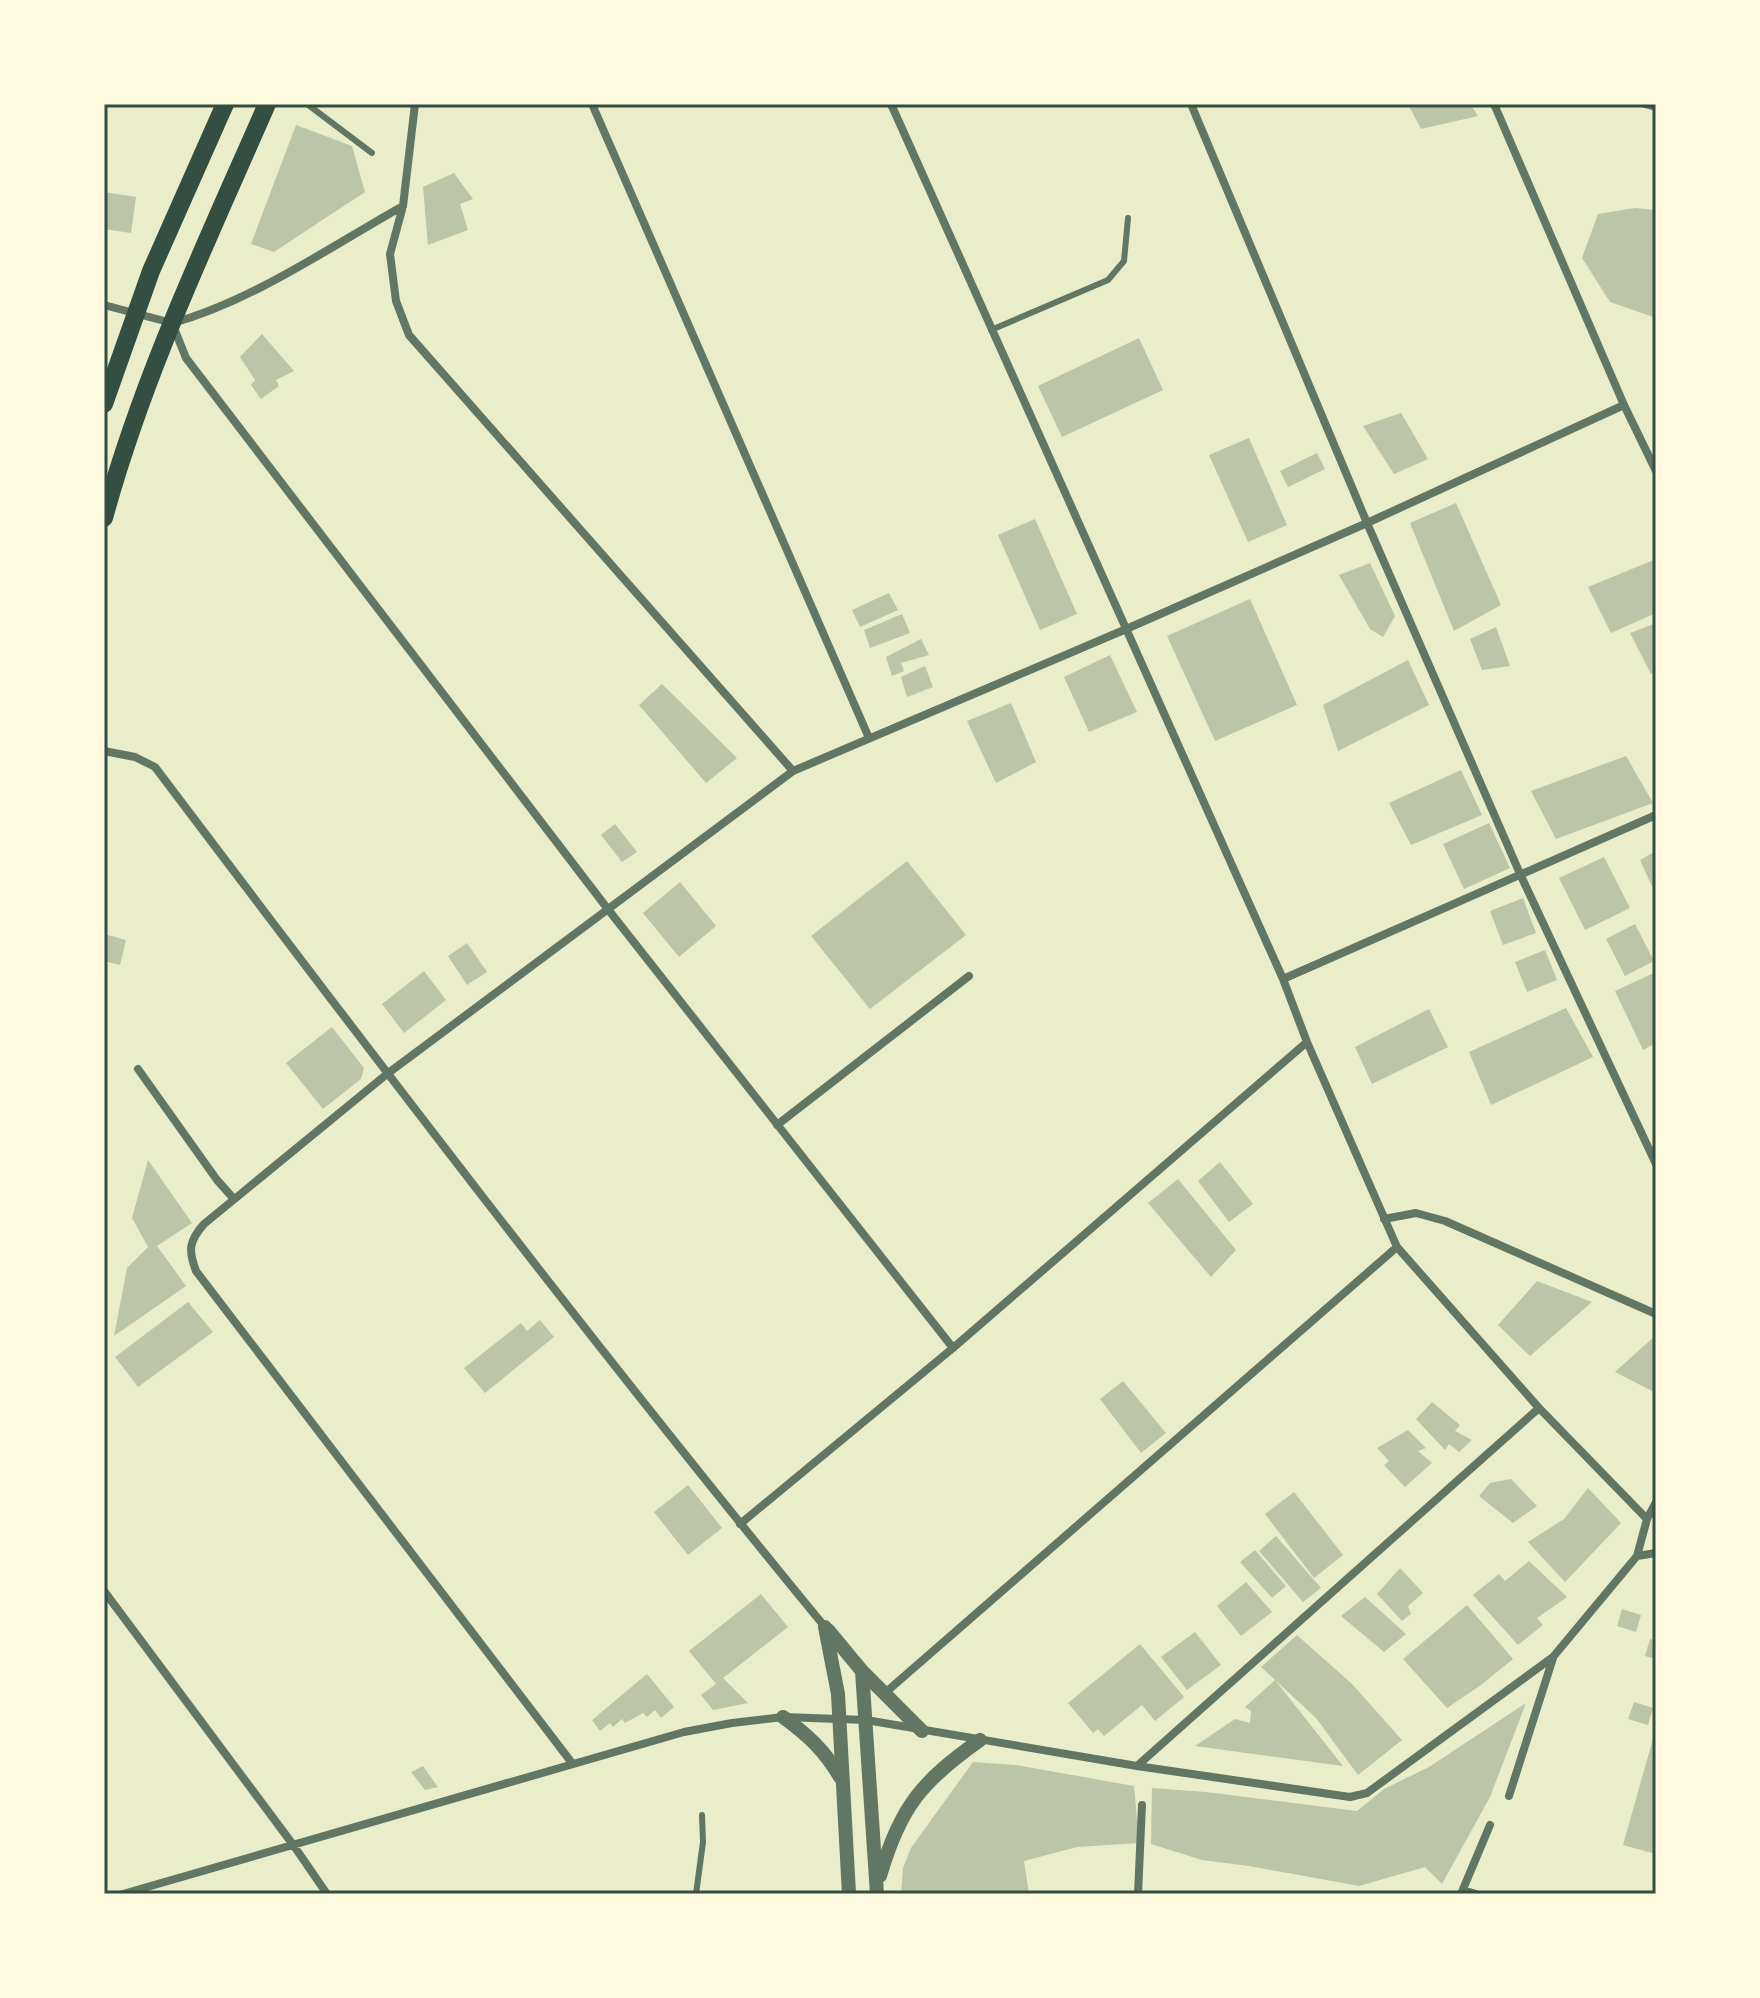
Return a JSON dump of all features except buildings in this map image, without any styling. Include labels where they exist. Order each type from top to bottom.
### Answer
[{"type":"main road","points":[[104,404],[135,314],[225,104]]},
{"type":"main road","points":[[104,518],[120,458],[172,324],[267,104]]},
{"type":"street","points":[[415,104],[403,206],[390,254],[396,301],[409,335],[793,771]]},
{"type":"street","points":[[592,104],[869,738]]},
{"type":"street","points":[[891,104],[1124,630],[1283,979],[1307,1042],[1397,1247],[1539,1408],[1647,1519]]},
{"type":"street","points":[[1191,104],[1367,523],[1521,876],[1656,1164]]},
{"type":"street","points":[[1494,104],[1624,405],[1656,471]]},
{"type":"street","points":[[1645,104],[1656,107]]},
{"type":"street","points":[[104,305],[172,324],[206,314],[403,206]]},
{"type":"street","points":[[172,324],[186,358],[607,908],[953,1348]]},
{"type":"street","points":[[572,1763],[196,1271],[190,1244],[204,1224],[387,1074],[793,771],[1367,523],[1624,405]]},
{"type":"street","points":[[104,751],[135,757],[155,767],[387,1074],[740,1524],[862,1671],[922,1731]]},
{"type":"street","points":[[1283,979],[1656,815]]},
{"type":"street","points":[[777,1125],[969,976]]},
{"type":"street","points":[[740,1524],[953,1348],[1307,1042]]},
{"type":"street","points":[[138,1069],[234,1199]]},
{"type":"street","points":[[1384,1219],[1416,1213],[1445,1221],[1656,1314]]},
{"type":"street","points":[[885,1693],[1397,1247]]},
{"type":"street","points":[[1137,1766],[1539,1408]]},
{"type":"street","points":[[123,1894],[684,1732],[783,1717],[866,1720],[1137,1766],[1350,1797],[1367,1793],[1553,1657],[1637,1556],[1647,1519],[1656,1502]]},
{"type":"street","points":[[1637,1556],[1656,1553]]},
{"type":"street","points":[[104,1591],[327,1894]]},
{"type":"street","points":[[825,1627],[835,1672],[849,1894]]},
{"type":"street","points":[[1509,1796],[1553,1657]]},
{"type":"street","points":[[862,1671],[876,1891]]},
{"type":"street","points":[[783,1717],[809,1735],[827,1755],[841,1778]]},
{"type":"street","points":[[876,1891],[891,1839],[912,1800],[943,1766],[980,1740]]},
{"type":"street","points":[[1138,1894],[1142,1805]]},
{"type":"street","points":[[1476,1894],[1462,1892],[1490,1825]]},
{"type":"lane","points":[[307,104],[372,153]]},
{"type":"lane","points":[[991,330],[1108,280],[1124,261],[1128,218]]},
{"type":"lane","points":[[696,1894],[703,1842],[702,1815]]}]
